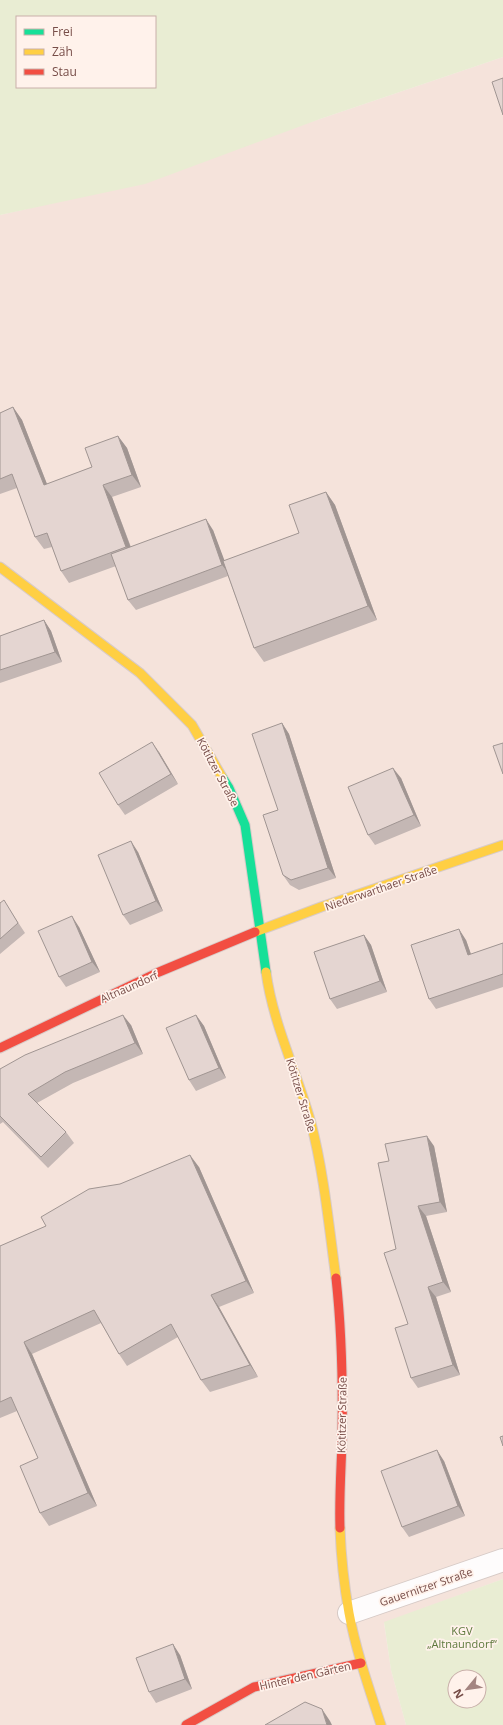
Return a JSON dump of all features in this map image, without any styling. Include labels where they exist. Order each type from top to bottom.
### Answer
[{"type":"street","name":"Kötitzer Straße","points":[[0,567],[140,673],[192,725],[229,788],[245,825],[267,979],[279,1025],[311,1123],[326,1202],[336,1281],[343,1370],[342,1444],[339,1502],[341,1548],[349,1613],[361,1663],[381,1725]]},
{"type":"street","name":"Niederwarthaer Straße","points":[[260,931],[503,845]]},
{"type":"street","name":"Altnaundorf","points":[[0,1048],[91,1004],[213,949],[260,931]]},
{"type":"street","name":"Gauernitzer Straße","points":[[349,1613],[503,1560]]},
{"type":"street","name":"Hinter den Gärten","points":[[186,1725],[254,1688],[361,1663]]},
{"type":"shaded area","points":[[503,57],[503,1579],[384,1623],[391,1670],[406,1725],[0,1725],[0,215],[35,207],[320,119]]},
{"type":"green space","points":[[0,0],[503,0],[503,57],[320,119],[145,184],[0,215]]},
{"type":"green space","name":"KGV „Altnaundorf“","points":[[503,1579],[503,1725],[406,1725],[391,1670],[384,1622]]},
{"type":"building","points":[[503,78],[503,115],[492,82]]},
{"type":"building","points":[[13,407],[44,485],[92,467],[85,448],[118,436],[132,475],[103,485],[126,547],[61,571],[47,533],[35,537],[12,474],[0,479],[0,413]]},
{"type":"building","points":[[326,492],[368,606],[254,648],[223,561],[299,533],[289,505]]},
{"type":"building","points":[[206,519],[222,565],[128,600],[111,554]]},
{"type":"building","points":[[44,620],[55,652],[0,670],[0,636]]},
{"type":"building","points":[[282,723],[328,868],[291,880],[283,875],[263,815],[278,810],[252,734]]},
{"type":"building","points":[[152,742],[171,774],[118,805],[99,773]]},
{"type":"building","points":[[503,743],[503,774],[493,746]]},
{"type":"building","points":[[393,768],[414,815],[368,835],[348,787]]},
{"type":"building","points":[[131,841],[156,901],[123,915],[98,855]]},
{"type":"building","points":[[4,900],[18,923],[0,939],[0,903]]},
{"type":"building","points":[[72,916],[92,962],[59,977],[38,931]]},
{"type":"building","points":[[459,929],[468,955],[503,943],[503,974],[429,999],[411,945]]},
{"type":"building","points":[[364,935],[380,981],[330,999],[314,952]]},
{"type":"building","points":[[123,1015],[135,1043],[65,1072],[28,1094],[66,1132],[41,1157],[0,1116],[0,1069],[25,1055]]},
{"type":"building","points":[[196,1015],[219,1068],[189,1080],[166,1028]]},
{"type":"building","points":[[427,1136],[440,1202],[418,1206],[443,1282],[428,1287],[453,1365],[411,1378],[395,1328],[408,1324],[384,1253],[396,1249],[378,1163],[389,1161],[385,1144]]},
{"type":"building","points":[[190,1155],[246,1281],[211,1295],[250,1365],[201,1380],[171,1324],[119,1354],[94,1310],[24,1342],[88,1493],[40,1513],[20,1466],[38,1458],[11,1397],[0,1402],[0,1246],[46,1226],[41,1217],[89,1189],[120,1184]]},
{"type":"building","points":[[503,1436],[503,1446],[500,1437]]},
{"type":"building","points":[[437,1450],[458,1506],[402,1527],[381,1471]]},
{"type":"building","points":[[173,1644],[185,1679],[149,1692],[136,1658]]},
{"type":"building","points":[[305,1702],[322,1709],[327,1725],[265,1725]]},
{"type":"traffic: fast","points":[[222,777],[229,788],[245,825],[266,972]]},
{"type":"traffic: slow","points":[[0,567],[140,673],[192,725],[222,777]]},
{"type":"traffic: slow","points":[[255,932],[321,907],[503,845]]},
{"type":"traffic: slow","points":[[266,972],[274,1010],[316,1142],[326,1200],[336,1278]]},
{"type":"traffic: slow","points":[[340,1528],[344,1581],[352,1627],[363,1669],[381,1725]]},
{"type":"traffic: jam","points":[[0,1048],[159,972],[255,932]]},
{"type":"traffic: jam","points":[[336,1278],[340,1319],[342,1381],[340,1528]]},
{"type":"traffic: jam","points":[[186,1725],[254,1687],[361,1663]]}]
